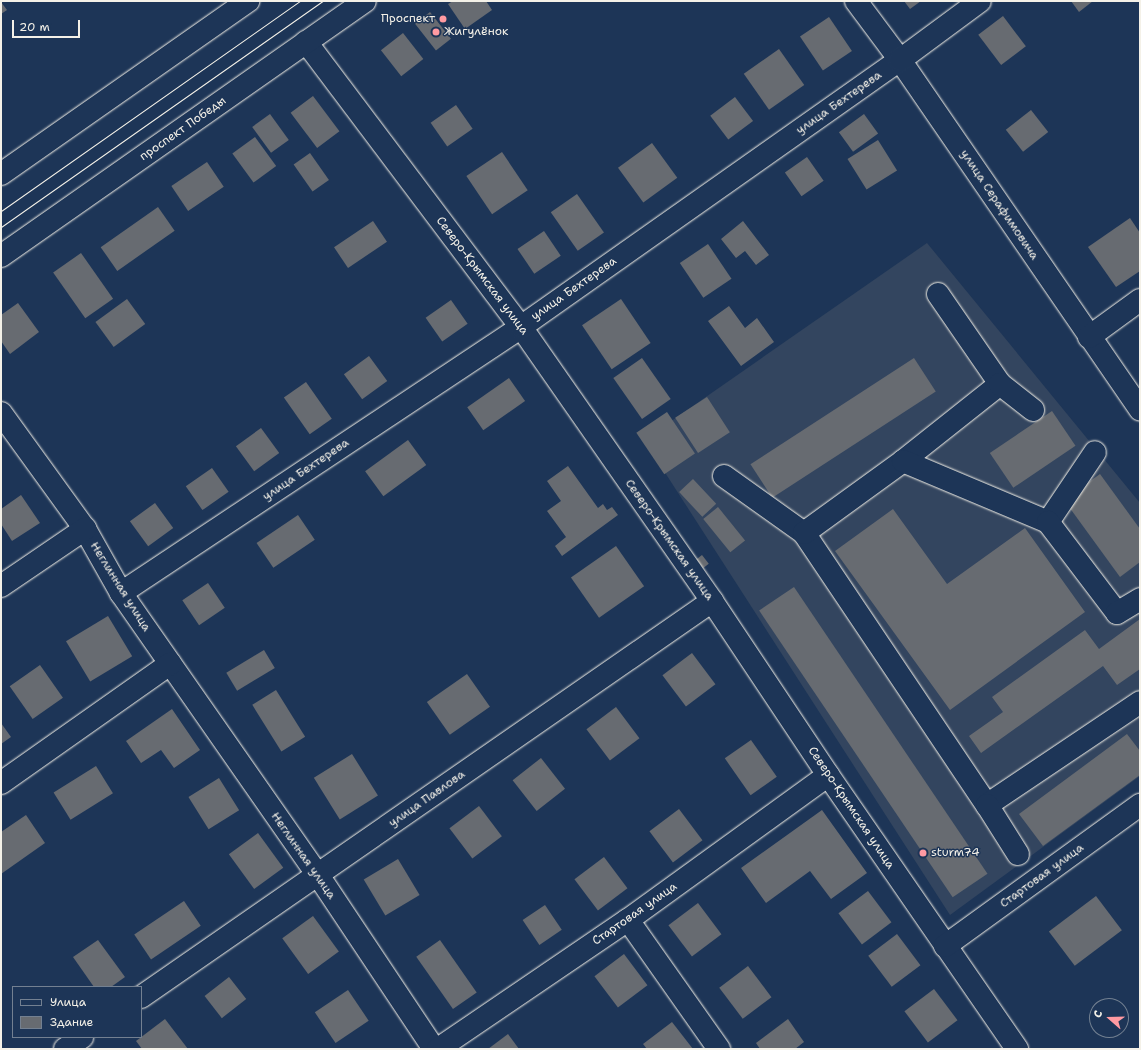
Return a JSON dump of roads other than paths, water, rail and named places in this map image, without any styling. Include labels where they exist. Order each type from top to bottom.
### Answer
[{"type":"street","points":[[1,174],[248,1]]},
{"type":"street","name":"проспект Победы","points":[[1,256],[365,1]]},
{"type":"street","name":"улица Серафимовича","points":[[856,1],[900,60],[1140,410]]},
{"type":"street","name":"улица Бехтерева","points":[[121,593],[521,327],[900,60],[980,1]]},
{"type":"street","name":"Северо-Крымская улица","points":[[306,42],[521,327],[712,601],[828,775],[1017,1049]]},
{"type":"street","points":[[938,294],[1000,384],[1033,410]]},
{"type":"street","points":[[1089,337],[1140,300]]},
{"type":"street","points":[[804,533],[903,461],[1000,384]]},
{"type":"street","name":"Неглинная улица","points":[[1,413],[85,529],[121,593],[318,875],[434,1049]]},
{"type":"street","points":[[1048,522],[1096,452]]},
{"type":"street","points":[[903,461],[1048,522],[1116,613],[1140,599]]},
{"type":"street","points":[[724,476],[804,533],[988,805],[1018,854]]},
{"type":"street","name":"Неглинная улица","points":[[1,586],[85,529]]},
{"type":"street","name":"улица Павлова","points":[[142,996],[712,601]]},
{"type":"street","points":[[1,783],[170,664]]},
{"type":"street","points":[[988,805],[1140,702]]},
{"type":"street","name":"Стартовая улица","points":[[438,1049],[628,920],[828,775]]},
{"type":"street","name":"Стартовая улица","points":[[945,946],[1140,805]]},
{"type":"street","points":[[628,920],[719,1049]]},
{"type":"street","points":[[65,1049],[81,1038]]},
{"type":"tram line","points":[[1,211],[300,1]]},
{"type":"tram line","points":[[1,227],[322,1]]},
{"type":"place","name":"Проспект","points":[[443,19]]},
{"type":"place","name":"Жигулёнок","points":[[436,32]]},
{"type":"place","name":"sturm74","points":[[923,853]]}]
